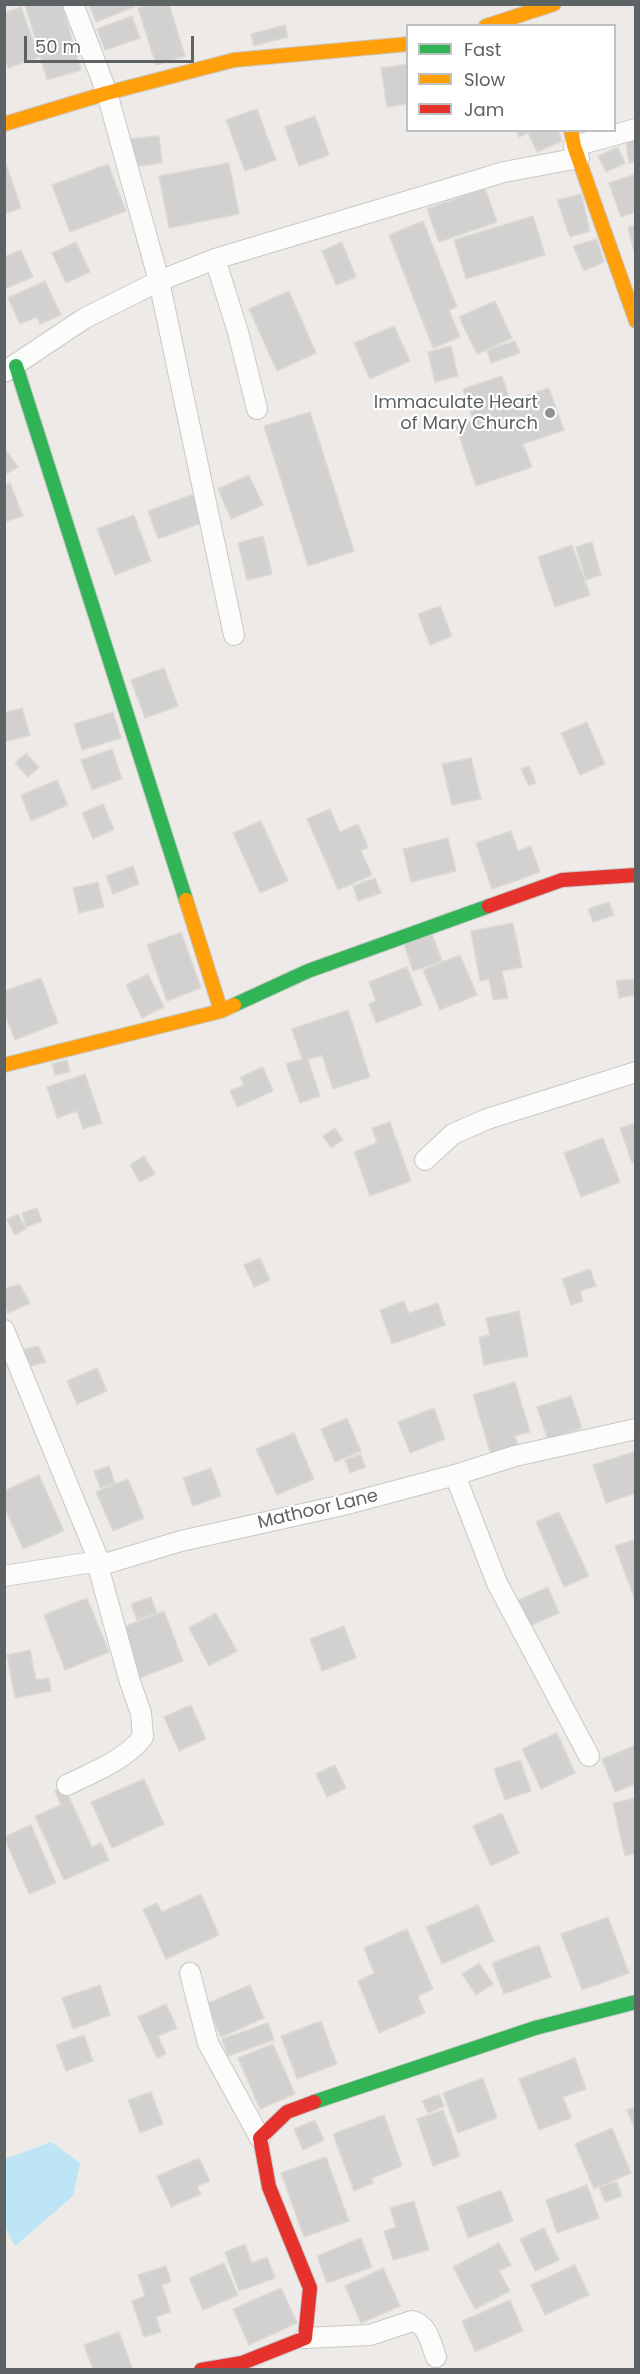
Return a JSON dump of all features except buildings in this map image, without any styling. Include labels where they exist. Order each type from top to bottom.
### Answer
[{"type":"street","points":[[73,4],[107,93],[159,281],[234,635]]},
{"type":"street","points":[[493,24],[548,8]]},
{"type":"street","points":[[4,124],[107,93],[234,60],[406,44]]},
{"type":"street","points":[[221,1011],[10,369],[85,318],[159,281],[214,259],[504,172],[574,145],[636,129]]},
{"type":"street","points":[[574,145],[636,321]]},
{"type":"street","points":[[214,259],[238,332],[258,409]]},
{"type":"street","points":[[4,1065],[221,1011],[308,971],[562,880],[636,875]]},
{"type":"street","points":[[425,1160],[453,1134],[487,1119],[636,1072]]},
{"type":"street","points":[[4,1330],[99,1564],[130,1682],[141,1713],[143,1737],[136,1746],[110,1764],[67,1785]]},
{"type":"street","name":"Mathoor Lane","points":[[4,1576],[99,1564],[181,1541],[343,1505],[455,1475],[515,1456],[636,1429]]},
{"type":"street","points":[[455,1475],[497,1583],[589,1756]]},
{"type":"street","points":[[190,1973],[208,2043],[260,2138],[269,2187],[310,2288],[305,2338]]},
{"type":"street","points":[[260,2138],[287,2112],[360,2085],[535,2028],[636,2002]]},
{"type":"street","points":[[201,2370],[242,2363],[305,2338],[370,2335],[412,2321],[419,2322],[424,2327],[436,2357]]},
{"type":"water","points":[[51,2142],[80,2163],[73,2196],[15,2246],[5,2227],[5,2159]]},
{"type":"traffic: fast","points":[[16,366],[186,900]]},
{"type":"traffic: fast","points":[[234,1005],[308,971],[489,906]]},
{"type":"traffic: fast","points":[[314,2102],[535,2028],[636,2002]]},
{"type":"traffic: slow","points":[[492,24],[554,4]]},
{"type":"traffic: slow","points":[[4,124],[107,93],[234,60],[406,44]]},
{"type":"traffic: slow","points":[[571,132],[574,146],[636,321]]},
{"type":"traffic: slow","points":[[186,900],[221,1011]]},
{"type":"traffic: slow","points":[[4,1065],[221,1011],[234,1005]]},
{"type":"traffic: jam","points":[[489,906],[562,880],[636,875]]},
{"type":"traffic: jam","points":[[201,2370],[242,2363],[305,2338],[310,2288],[269,2187],[260,2138],[287,2112],[314,2102]]},
{"type":"place","name":"Immaculate Heart of Mary Church","points":[[550,413]]}]
